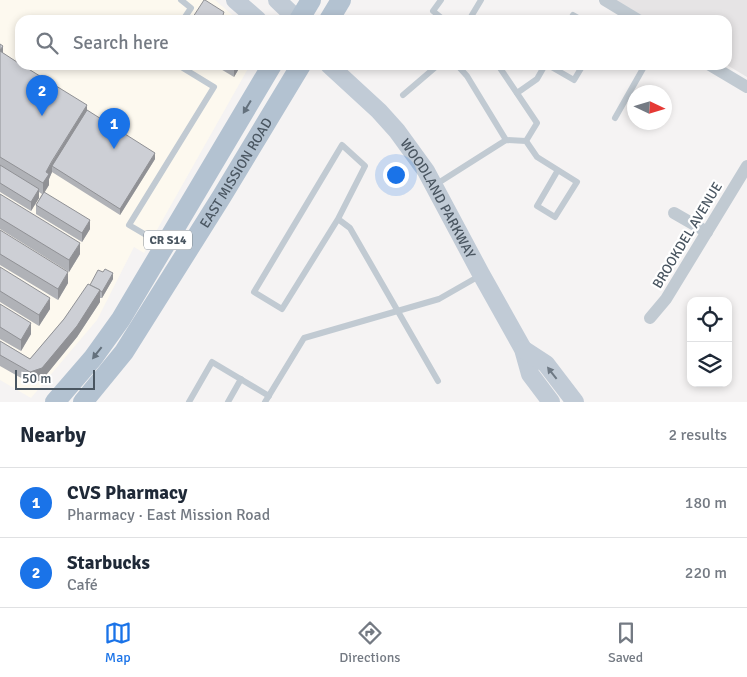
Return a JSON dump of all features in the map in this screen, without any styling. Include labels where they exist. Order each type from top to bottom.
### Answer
[{"type":"main road","points":[[235,0],[252,15]]},
{"type":"main road","points":[[278,0],[294,15]]},
{"type":"main road","points":[[302,15],[311,0]]},
{"type":"main road","points":[[332,15],[341,0]]},
{"type":"main road","name":"EAST MISSION ROAD","points":[[55,402],[106,342],[269,70]]},
{"type":"main road","name":"EAST MISSION ROAD","points":[[84,402],[124,352],[148,315],[298,70]]},
{"type":"main road","name":"WOODLAND PARKWAY","points":[[335,70],[374,105],[397,131],[426,171],[523,349],[530,374],[551,402]]},
{"type":"main road","points":[[148,315],[155,287],[216,174],[215,169],[211,166]]},
{"type":"main road","name":"WOODLAND PARKWAY","points":[[523,349],[546,364],[575,402]]},
{"type":"street","points":[[605,0],[630,15]]},
{"type":"street","points":[[718,70],[747,87]]},
{"type":"street","name":"BROOKDEL AVENUE","points":[[650,318],[666,299],[747,166]]},
{"type":"street","points":[[674,213],[707,232]]},
{"type":"lane","points":[[181,0],[191,8],[186,15]]},
{"type":"lane","points":[[438,15],[433,11],[441,0]]},
{"type":"lane","points":[[472,15],[482,0]]},
{"type":"lane","points":[[164,246],[129,225],[214,87],[186,70]]},
{"type":"lane","points":[[403,95],[432,70]]},
{"type":"lane","points":[[462,70],[506,140]]},
{"type":"lane","points":[[501,70],[536,123],[526,141]]},
{"type":"lane","points":[[517,93],[537,79],[543,70]]},
{"type":"lane","points":[[555,70],[574,80],[581,70]]},
{"type":"lane","points":[[615,118],[642,70]]},
{"type":"lane","points":[[434,186],[506,140],[526,141]]},
{"type":"lane","points":[[526,141],[537,157],[558,170],[577,182],[555,218],[537,206],[558,170]]},
{"type":"lane","points":[[342,145],[365,166],[338,219],[282,310],[254,292],[342,145]]},
{"type":"lane","points":[[338,219],[350,228],[438,381]]},
{"type":"lane","points":[[188,402],[212,362],[267,399],[304,338],[440,298],[481,274]]},
{"type":"lane","points":[[228,402],[241,380]]},
{"type":"shaded area","points":[[0,0],[215,0],[232,15],[15,15],[15,70],[247,70],[144,253],[134,247],[97,320],[31,398],[0,380]]},
{"type":"shaded area","points":[[615,0],[747,0],[747,77],[732,68],[732,15],[641,15]]},
{"type":"building","points":[[204,0],[224,12],[223,15],[194,15]]},
{"type":"building","points":[[0,51],[15,61],[15,70],[30,70],[87,105],[52,161],[46,172],[49,174],[43,183],[0,157]]},
{"type":"building","points":[[87,110],[155,153],[120,209],[52,166]]},
{"type":"building","points":[[0,165],[39,189],[31,202],[0,183]]},
{"type":"building","points":[[44,192],[90,220],[82,233],[36,205]]},
{"type":"building","points":[[0,194],[80,243],[69,260],[0,218]]},
{"type":"building","points":[[0,230],[68,272],[58,289],[0,254]]},
{"type":"building","points":[[0,267],[50,298],[39,315],[0,291]]},
{"type":"building","points":[[105,269],[113,273],[102,292],[90,285],[98,270],[103,272]]},
{"type":"building","points":[[88,284],[100,290],[77,326],[42,368],[30,372],[0,355],[0,341],[30,359],[64,319]]},
{"type":"building","points":[[0,304],[31,323],[21,340],[0,327]]},
{"type":"place","name":"Starbucks","points":[[42,116]]},
{"type":"place","name":"CVS Pharmacy","points":[[114,149]]}]
